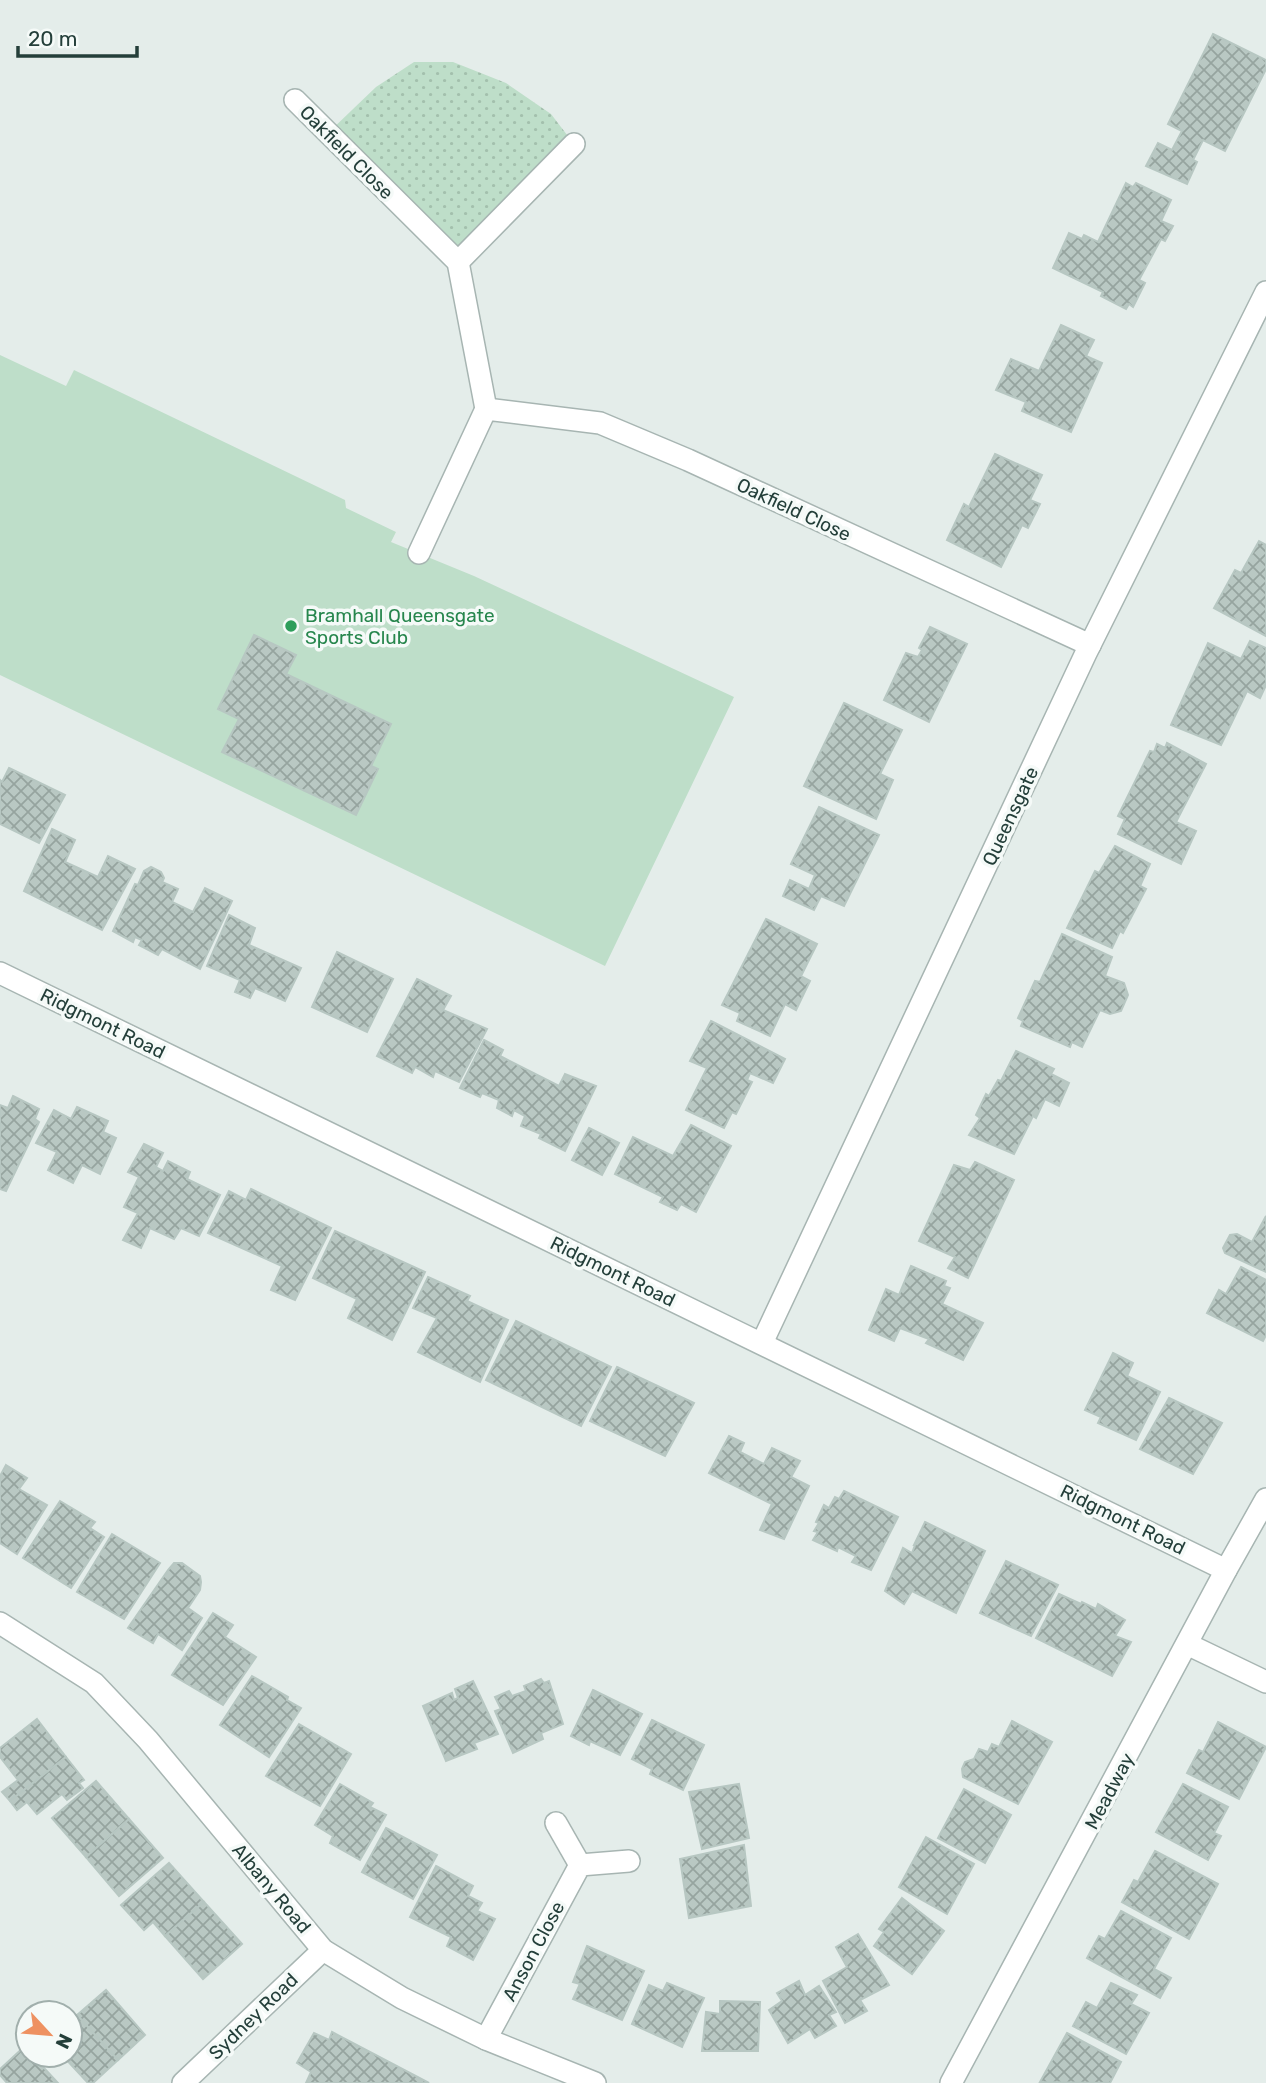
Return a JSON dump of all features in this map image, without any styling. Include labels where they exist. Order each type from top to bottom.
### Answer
[{"type":"street","name":"Oakfield Close","points":[[295,100],[458,262]]},
{"type":"street","points":[[419,553],[486,409],[458,262],[574,144]]},
{"type":"street","name":"Queensgate","points":[[762,1343],[1090,645],[1266,292]]},
{"type":"street","name":"Oakfield Close","points":[[486,409],[600,423],[688,460],[1090,645]]},
{"type":"street","name":"Ridgmont Road","points":[[0,973],[1226,1570]]},
{"type":"street","name":"Meadway","points":[[951,2083],[1266,1499]]},
{"type":"street","name":"Albany Road","points":[[0,1623],[94,1683],[148,1740],[323,1950],[402,1998],[486,2039],[595,2083]]},
{"type":"street","points":[[1187,1644],[1266,1682]]},
{"type":"street","points":[[556,1823],[580,1865],[629,1861]]},
{"type":"street","name":"Anson Close","points":[[486,2039],[580,1865]]},
{"type":"street","name":"Sydney Road","points":[[183,2083],[323,1950]]},
{"type":"green space","points":[[414,62],[453,62],[506,83],[551,114],[574,144],[458,262],[328,133],[376,87]]},
{"type":"green space","name":"Bramhall Queensgate Sports Club","points":[[0,355],[66,386],[74,370],[345,500],[346,508],[396,532],[391,542],[474,576],[734,697],[605,966],[0,675]]},
{"type":"building","points":[[1213,34],[1266,60],[1266,69],[1225,151],[1203,140],[1193,160],[1197,162],[1187,184],[1146,166],[1158,143],[1172,150],[1182,131],[1168,124]]},
{"type":"building","points":[[1126,183],[1133,187],[1136,183],[1171,200],[1161,221],[1173,226],[1165,241],[1161,239],[1139,280],[1145,283],[1133,307],[1129,304],[1126,309],[1101,296],[1103,292],[1053,268],[1069,233],[1082,239],[1084,235],[1098,242]]},
{"type":"building","points":[[1061,325],[1094,340],[1086,356],[1102,363],[1071,432],[1022,411],[1026,402],[996,390],[1011,359],[1039,371]]},
{"type":"building","points":[[995,454],[1042,475],[1030,500],[1040,504],[1028,528],[1022,525],[1001,567],[947,540],[964,504],[969,507]]},
{"type":"building","points":[[1259,541],[1266,545],[1266,636],[1214,608],[1235,570],[1241,573]]},
{"type":"building","points":[[930,627],[967,644],[929,722],[884,700],[906,653],[918,657],[922,650],[919,648]]},
{"type":"building","points":[[254,635],[296,655],[286,674],[391,724],[371,766],[378,769],[356,815],[222,752],[239,719],[218,709]]},
{"type":"building","points":[[1250,641],[1266,648],[1266,685],[1260,698],[1247,691],[1221,745],[1171,725],[1208,643],[1241,659]]},
{"type":"building","points":[[844,703],[902,730],[880,774],[893,780],[876,819],[804,786]]},
{"type":"building","points":[[1167,743],[1206,764],[1176,822],[1196,831],[1181,864],[1118,834],[1125,819],[1118,816],[1150,751],[1154,752],[1157,744],[1165,748]]},
{"type":"building","points":[[9,768],[65,795],[39,843],[0,824],[0,780],[2,782]]},
{"type":"building","points":[[819,807],[879,835],[844,906],[821,896],[814,910],[783,896],[790,880],[809,889],[815,875],[791,864]]},
{"type":"building","points":[[52,829],[75,840],[65,862],[98,877],[108,856],[135,869],[102,930],[24,891]]},
{"type":"building","points":[[1115,846],[1150,864],[1140,886],[1146,889],[1112,948],[1067,928],[1095,871],[1099,873]]},
{"type":"building","points":[[151,867],[161,872],[164,878],[162,882],[178,889],[172,902],[193,912],[205,888],[232,901],[200,969],[162,949],[158,955],[139,945],[142,940],[135,937],[133,942],[113,931],[135,884],[138,885],[144,871]]},
{"type":"building","points":[[229,915],[255,928],[249,945],[301,968],[285,1001],[255,988],[250,998],[235,992],[240,980],[207,966]]},
{"type":"building","points":[[766,919],[817,944],[801,976],[810,981],[796,1010],[785,1004],[770,1036],[737,1021],[740,1013],[722,1005]]},
{"type":"building","points":[[1062,934],[1112,957],[1105,976],[1124,983],[1128,995],[1121,1011],[1110,1014],[1100,1010],[1082,1047],[1072,1042],[1070,1047],[1021,1026],[1023,1021],[1018,1018],[1035,981],[1040,982]]},
{"type":"building","points":[[337,952],[393,979],[367,1032],[312,1007]]},
{"type":"building","points":[[417,979],[451,996],[443,1010],[487,1029],[459,1082],[435,1071],[433,1077],[415,1067],[412,1073],[377,1056]]},
{"type":"building","points":[[711,1021],[785,1059],[773,1083],[750,1073],[747,1080],[752,1082],[736,1114],[732,1112],[724,1128],[686,1110],[707,1068],[690,1061]]},
{"type":"building","points":[[484,1040],[503,1050],[500,1056],[559,1086],[565,1074],[596,1086],[565,1151],[539,1138],[541,1134],[521,1126],[525,1116],[514,1110],[512,1116],[497,1108],[499,1100],[482,1093],[480,1097],[460,1088]]},
{"type":"building","points":[[1016,1051],[1054,1069],[1051,1074],[1069,1083],[1059,1106],[1045,1099],[1036,1118],[1033,1116],[1014,1154],[969,1135],[980,1118],[976,1115],[986,1094],[989,1096],[998,1080],[1001,1081]]},
{"type":"building","points":[[13,1096],[39,1109],[35,1119],[39,1122],[6,1191],[0,1189],[0,1105],[8,1108]]},
{"type":"building","points":[[77,1107],[108,1121],[103,1132],[116,1138],[100,1174],[82,1165],[73,1183],[48,1170],[57,1152],[36,1143],[54,1110],[71,1119]]},
{"type":"building","points":[[691,1125],[731,1146],[696,1212],[681,1204],[677,1210],[660,1202],[663,1197],[615,1174],[633,1137],[673,1156]]},
{"type":"building","points":[[589,1128],[619,1143],[602,1175],[572,1160]]},
{"type":"building","points":[[144,1144],[163,1153],[156,1167],[163,1171],[168,1161],[190,1172],[187,1179],[220,1195],[199,1236],[181,1228],[174,1239],[150,1228],[141,1248],[123,1240],[138,1213],[124,1207],[139,1177],[128,1172]]},
{"type":"building","points":[[975,1162],[1014,1180],[968,1278],[948,1268],[955,1257],[919,1241],[954,1165],[970,1170]]},
{"type":"building","points":[[251,1189],[331,1228],[295,1300],[271,1290],[282,1266],[208,1233],[229,1191],[246,1200]]},
{"type":"building","points":[[1266,1216],[1266,1272],[1225,1253],[1223,1248],[1230,1235],[1237,1234],[1252,1242]]},
{"type":"building","points":[[335,1231],[425,1272],[392,1340],[348,1318],[357,1299],[313,1278]]},
{"type":"building","points":[[911,1266],[946,1281],[944,1286],[950,1288],[942,1304],[983,1323],[963,1360],[926,1343],[929,1339],[900,1328],[894,1341],[869,1330],[886,1289],[899,1295]]},
{"type":"building","points":[[1241,1267],[1266,1280],[1266,1335],[1263,1341],[1207,1313],[1219,1290],[1226,1294]]},
{"type":"building","points":[[428,1277],[470,1296],[467,1301],[508,1320],[480,1382],[418,1352],[437,1318],[413,1308]]},
{"type":"building","points":[[516,1321],[611,1367],[581,1426],[486,1380]]},
{"type":"building","points":[[1113,1353],[1133,1363],[1127,1376],[1160,1392],[1136,1440],[1098,1423],[1101,1417],[1085,1410]]},
{"type":"building","points":[[617,1367],[694,1403],[665,1456],[590,1421]]},
{"type":"building","points":[[1169,1398],[1222,1423],[1193,1474],[1140,1449]]},
{"type":"building","points":[[729,1436],[744,1443],[740,1452],[764,1464],[772,1448],[800,1461],[791,1477],[809,1486],[784,1539],[760,1530],[772,1504],[709,1473]]},
{"type":"building","points":[[6,1465],[27,1478],[19,1489],[47,1505],[17,1554],[0,1543],[0,1476]]},
{"type":"building","points":[[844,1491],[898,1517],[871,1570],[852,1562],[856,1556],[838,1547],[837,1551],[813,1540],[818,1532],[814,1531],[819,1523],[816,1522],[824,1505],[829,1508],[835,1497],[839,1499]]},
{"type":"building","points":[[60,1501],[95,1522],[90,1528],[104,1537],[71,1588],[23,1558]]},
{"type":"building","points":[[925,1522],[985,1551],[956,1613],[912,1591],[904,1604],[885,1591],[903,1548],[912,1553]]},
{"type":"building","points":[[112,1534],[160,1563],[124,1619],[77,1592]]},
{"type":"building","points":[[1006,1561],[1058,1585],[1031,1636],[980,1613]]},
{"type":"building","points":[[174,1563],[182,1563],[200,1576],[201,1582],[200,1590],[188,1608],[202,1618],[182,1650],[158,1634],[153,1643],[128,1628]]},
{"type":"building","points":[[1059,1594],[1096,1609],[1098,1604],[1125,1620],[1115,1636],[1131,1642],[1112,1676],[1036,1638]]},
{"type":"building","points":[[213,1613],[233,1625],[225,1637],[256,1657],[223,1705],[172,1675]]},
{"type":"building","points":[[252,1676],[288,1697],[287,1700],[301,1708],[269,1757],[220,1725]]},
{"type":"building","points":[[541,1679],[544,1683],[549,1681],[563,1724],[541,1733],[543,1739],[513,1753],[495,1711],[501,1709],[495,1697],[509,1691],[512,1696],[526,1691],[524,1686]]},
{"type":"building","points":[[473,1681],[498,1734],[474,1743],[477,1749],[446,1761],[423,1706],[452,1693],[454,1700],[458,1698],[455,1689]]},
{"type":"building","points":[[593,1690],[642,1714],[620,1755],[590,1741],[589,1745],[571,1736]]},
{"type":"building","points":[[37,1719],[66,1757],[10,1801],[2,1792],[18,1780],[0,1757],[0,1748]]},
{"type":"building","points":[[652,1720],[704,1745],[683,1790],[650,1774],[652,1769],[632,1759]]},
{"type":"building","points":[[1012,1721],[1052,1742],[1018,1804],[963,1777],[962,1769],[965,1762],[974,1759],[979,1749],[988,1752],[992,1744],[999,1747]]},
{"type":"building","points":[[1218,1722],[1266,1747],[1239,1799],[1187,1773],[1199,1750],[1203,1752]]},
{"type":"building","points":[[299,1724],[351,1754],[320,1806],[266,1776]]},
{"type":"building","points":[[66,1757],[84,1780],[79,1783],[83,1788],[67,1800],[62,1794],[37,1814],[27,1802],[17,1810],[10,1801]]},
{"type":"building","points":[[96,1781],[129,1819],[86,1857],[52,1818]]},
{"type":"building","points":[[340,1784],[373,1803],[370,1807],[386,1815],[360,1860],[330,1843],[333,1836],[315,1825]]},
{"type":"building","points":[[739,1784],[749,1838],[702,1849],[689,1792]]},
{"type":"building","points":[[1183,1784],[1228,1807],[1214,1833],[1221,1836],[1208,1860],[1156,1832]]},
{"type":"building","points":[[964,1789],[1011,1815],[985,1863],[938,1838]]},
{"type":"building","points":[[129,1819],[163,1858],[119,1896],[86,1857]]},
{"type":"building","points":[[386,1828],[437,1855],[413,1899],[362,1872]]},
{"type":"building","points":[[926,1837],[974,1864],[947,1914],[899,1887]]},
{"type":"building","points":[[744,1845],[751,1906],[689,1918],[680,1859]]},
{"type":"building","points":[[1155,1851],[1218,1884],[1189,1939],[1122,1902],[1134,1880],[1138,1882]]},
{"type":"building","points":[[169,1863],[204,1902],[165,1936],[153,1922],[144,1930],[121,1905]]},
{"type":"building","points":[[436,1866],[473,1886],[468,1896],[482,1903],[477,1911],[495,1919],[473,1960],[447,1946],[451,1937],[410,1917]]},
{"type":"building","points":[[902,1898],[944,1931],[912,1974],[874,1946],[884,1932],[879,1929]]},
{"type":"building","points":[[204,1902],[242,1944],[203,1979],[165,1936]]},
{"type":"building","points":[[1121,1911],[1171,1938],[1154,1969],[1171,1978],[1160,1998],[1087,1958],[1099,1936],[1105,1939]]},
{"type":"building","points":[[858,1934],[889,1985],[860,2000],[867,2011],[845,2023],[823,1981],[847,1967],[836,1947]]},
{"type":"building","points":[[587,1946],[644,1971],[622,2020],[573,1999],[580,1984],[573,1982]]},
{"type":"building","points":[[799,1981],[805,1995],[819,1986],[836,2012],[829,2015],[836,2026],[815,2038],[810,2029],[788,2043],[769,2010],[782,2001],[777,1993]]},
{"type":"building","points":[[667,1983],[704,1998],[682,2047],[632,2024],[649,1985],[663,1991]]},
{"type":"building","points":[[1111,1983],[1137,1995],[1131,2004],[1149,2013],[1126,2054],[1073,2026],[1086,2002],[1097,2008]]},
{"type":"building","points":[[106,1990],[145,2035],[118,2060],[84,2023],[84,2009]]},
{"type":"building","points":[[720,2001],[760,2002],[758,2051],[702,2051],[706,2012],[720,2014]]},
{"type":"building","points":[[84,2023],[118,2060],[93,2083],[88,2083],[75,2069],[84,2069]]},
{"type":"building","points":[[332,2032],[429,2083],[306,2083],[311,2072],[297,2063],[314,2033],[329,2040]]},
{"type":"building","points":[[1067,2033],[1121,2062],[1110,2083],[1040,2082]]},
{"type":"building","points":[[14,2056],[14,2069],[45,2069],[58,2083],[7,2083],[0,2075],[0,2069]]},
{"type":"place","name":"Bramhall Queensgate Sports Club","points":[[291,626]]}]
